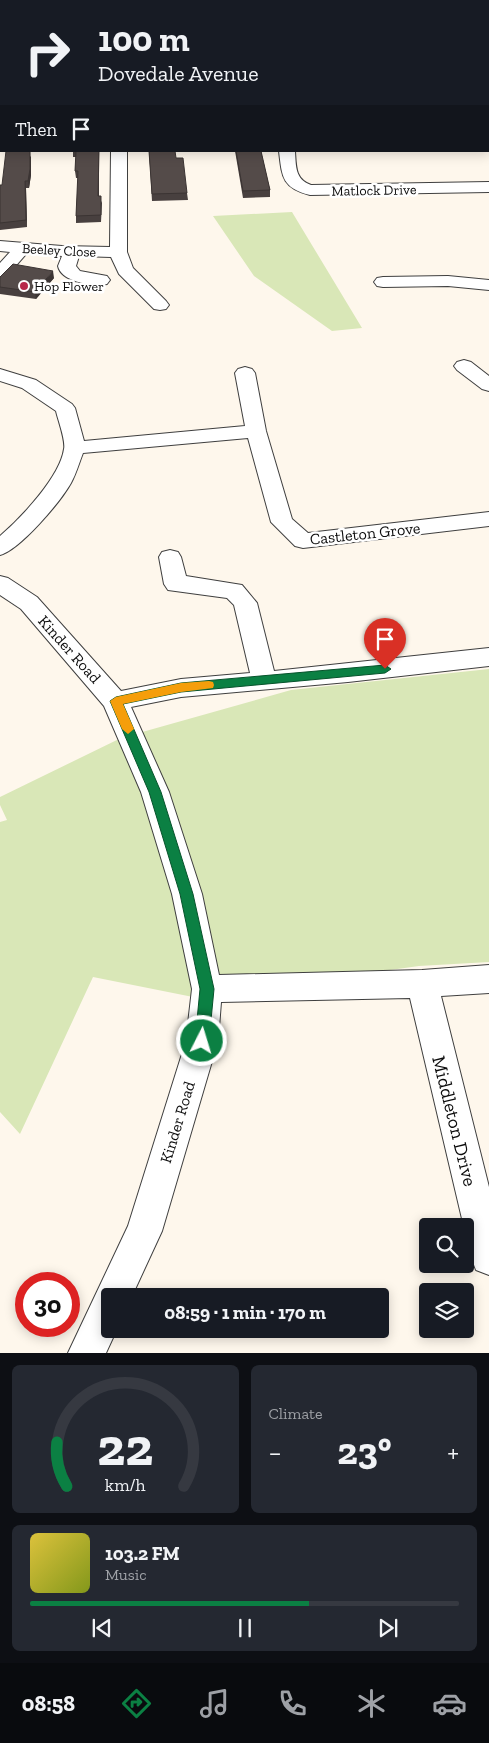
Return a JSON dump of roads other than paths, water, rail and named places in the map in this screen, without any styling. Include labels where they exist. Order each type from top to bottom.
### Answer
[{"type":"street","name":"Beeley Close","points":[[119,152],[118,252],[125,270],[160,305]]},
{"type":"street","name":"Matlock Drive","points":[[287,152],[290,180],[299,187],[310,190],[489,187]]},
{"type":"street","name":"Beeley Close","points":[[0,246],[73,252],[118,252]]},
{"type":"street","points":[[0,273],[23,248]]},
{"type":"street","points":[[73,252],[67,266],[68,271],[75,275],[101,280]]},
{"type":"street","points":[[383,282],[448,280],[489,285]]},
{"type":"street","points":[[464,366],[489,385]]},
{"type":"street","name":"Castleton Grove","points":[[245,373],[256,431],[282,522],[303,541],[489,520]]},
{"type":"street","points":[[0,375],[29,384],[65,408],[75,448],[61,482],[24,527],[0,548]]},
{"type":"street","points":[[75,448],[256,431]]},
{"type":"street","points":[[170,557],[176,584],[193,584],[234,591],[245,603],[264,680]]},
{"type":"street","name":"Kinder Road","points":[[0,584],[29,603],[116,701],[155,792],[187,894],[207,989],[202,1041],[144,1231],[117,1288]]},
{"type":"street","points":[[116,701],[181,688],[489,657]]},
{"type":"street","points":[[207,989],[422,984],[489,979]]},
{"type":"street","name":"Middleton Drive","points":[[422,984],[489,1257]]},
{"type":"street","points":[[87,1353],[101,1323]]},
{"type":"place","name":"Hop Flower","points":[[24,286]]}]
